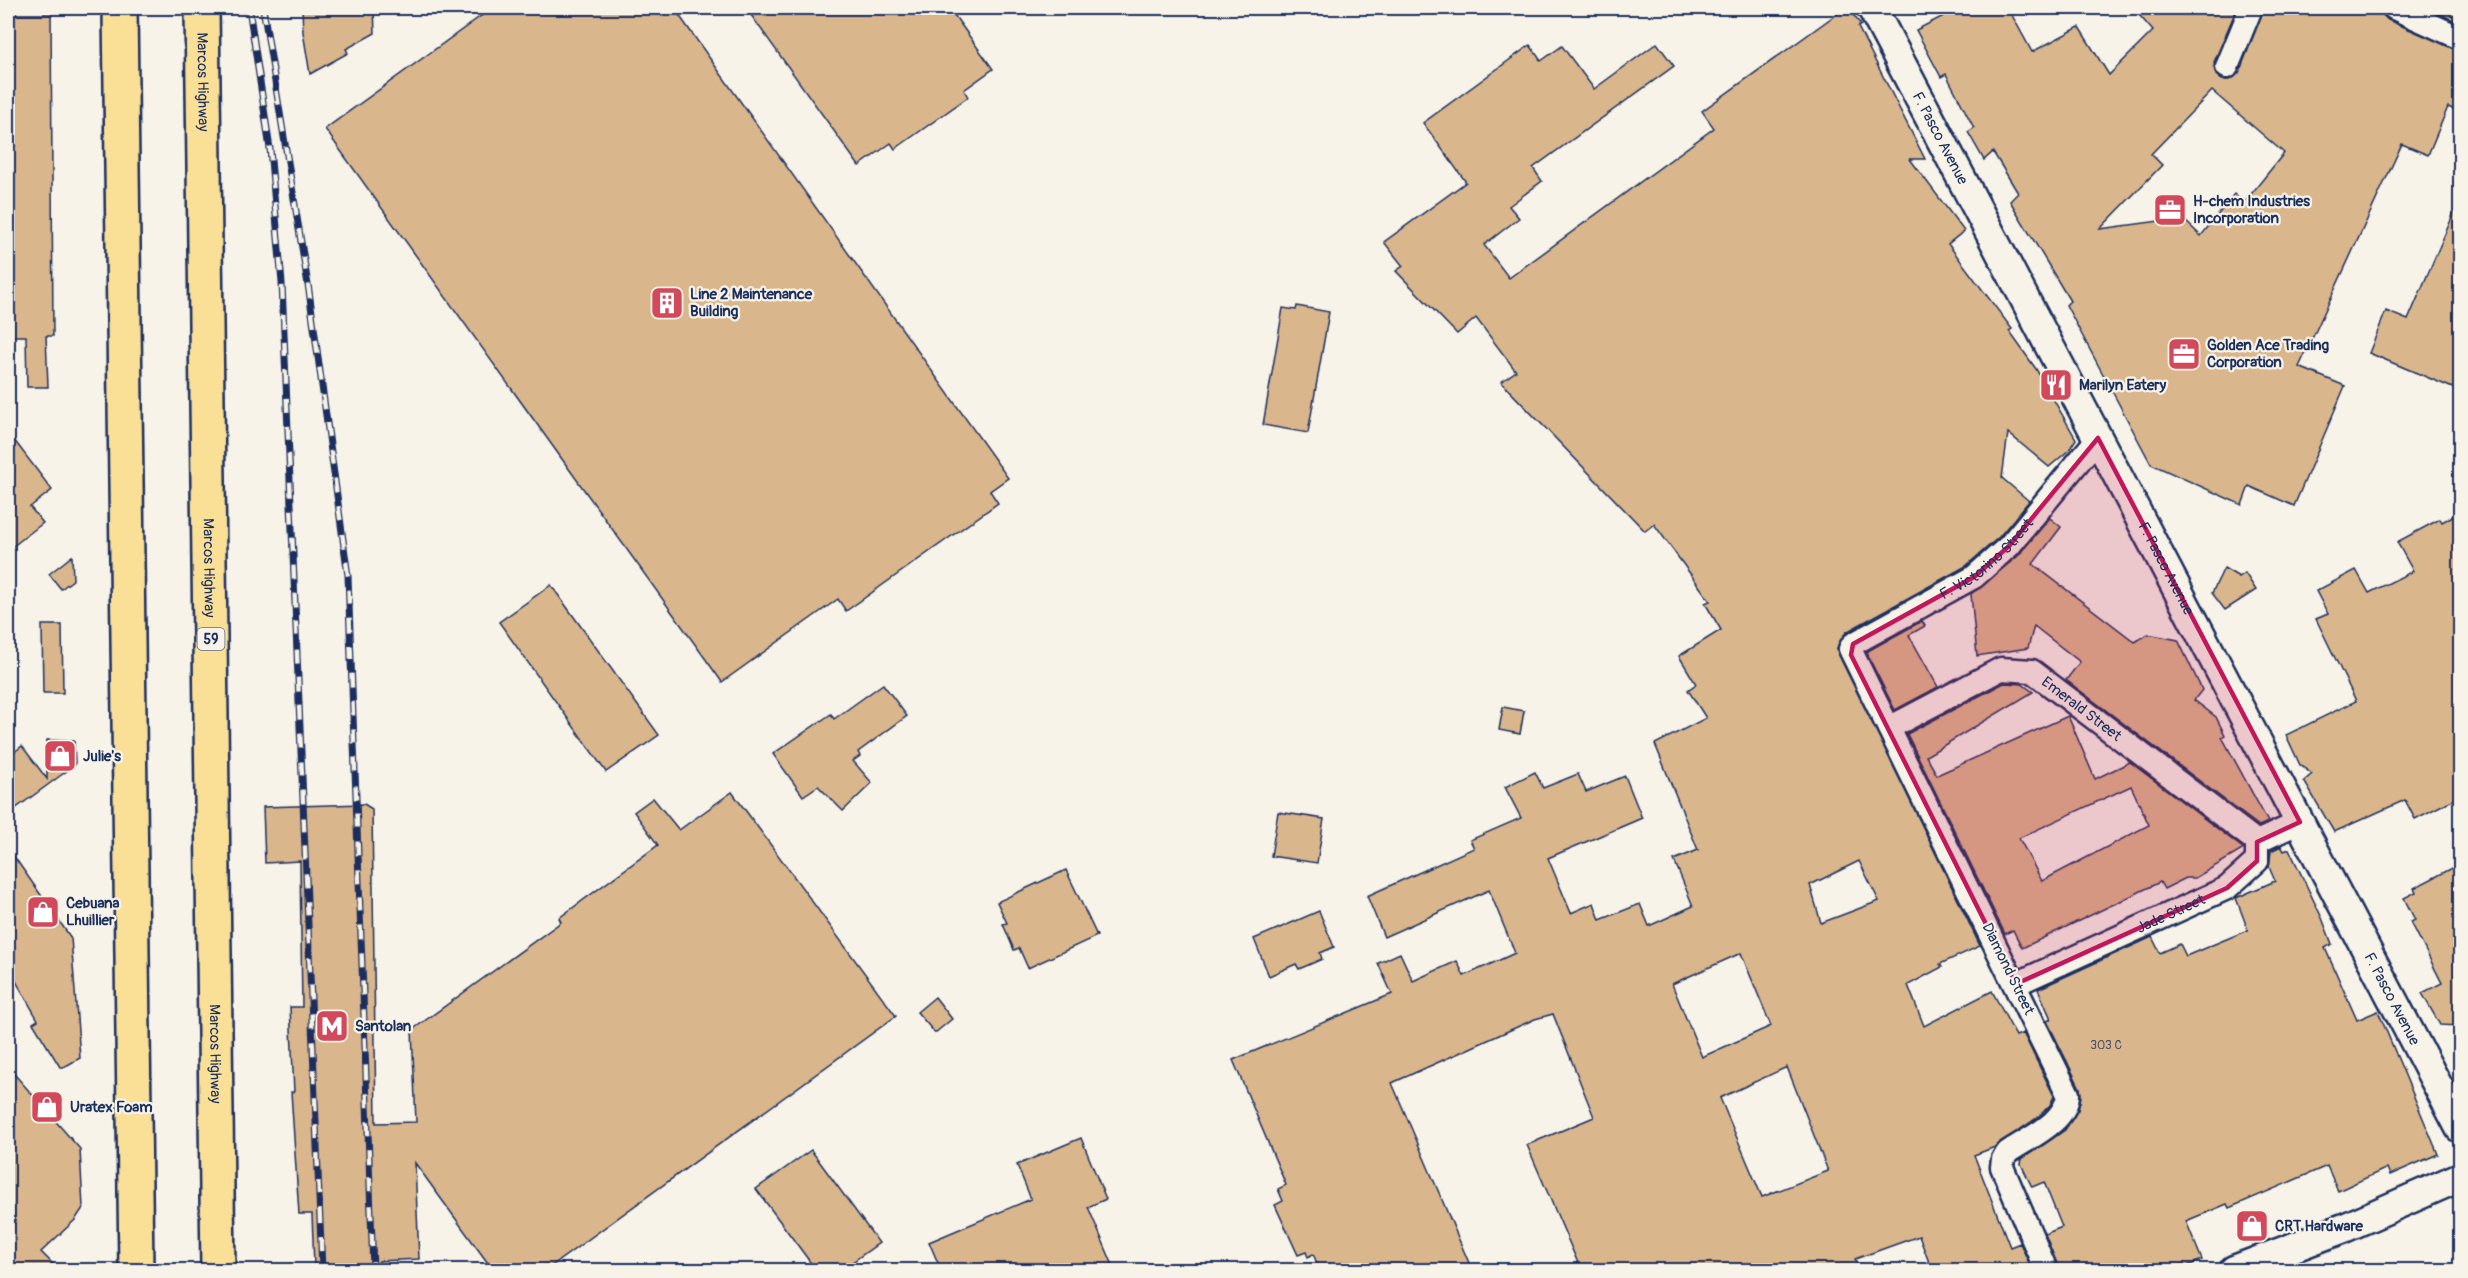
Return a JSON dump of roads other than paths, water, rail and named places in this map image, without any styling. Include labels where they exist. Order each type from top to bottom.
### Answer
[{"type":"main road","points":[[120,8],[136,1270]]},
{"type":"main road","name":"Marcos Highway","points":[[201,8],[219,1270]]},
{"type":"street","name":"F. Pasco Avenue","points":[[1872,8],[2460,1128]]},
{"type":"street","points":[[2227,67],[2251,8]]},
{"type":"street","points":[[2394,8],[2460,38]]},
{"type":"street","name":"F. Victorino Street","points":[[1850,649],[1853,644],[1974,577],[2009,546],[2098,438]]},
{"type":"street","name":"Diamond Street","points":[[1850,649],[2068,1094],[2068,1106],[2061,1116],[2008,1152],[2003,1159],[2002,1167],[2046,1270]]},
{"type":"street","name":"Emerald Street","points":[[1890,728],[2001,669],[2032,672],[2257,842]]},
{"type":"street","points":[[2257,842],[2300,822]]},
{"type":"street","name":"Jade Street","points":[[2016,984],[2227,888],[2257,861],[2257,842]]},
{"type":"street","points":[[2234,1270],[2344,1228],[2460,1177]]},
{"type":"railway","points":[[249,8],[270,149],[282,283],[322,1270]]},
{"type":"railway","points":[[263,8],[309,291],[348,576],[373,1270]]},
{"type":"place","name":"H-chem Industries Incorporation","points":[[2170,210]]},
{"type":"place","name":"Line 2 Maintenance Building","points":[[667,303]]},
{"type":"place","name":"Golden Ace Trading Corporation","points":[[2184,354]]},
{"type":"place","name":"Marilyn Eatery","points":[[2056,385]]},
{"type":"place","name":"Julie's","points":[[60,756]]},
{"type":"place","name":"Cebuana Lhuillier","points":[[43,912]]},
{"type":"place","name":"Santolan","points":[[332,1026]]},
{"type":"place","name":"Uratex Foam","points":[[47,1107]]},
{"type":"place","name":"CRT Hardware","points":[[2252,1226]]}]
